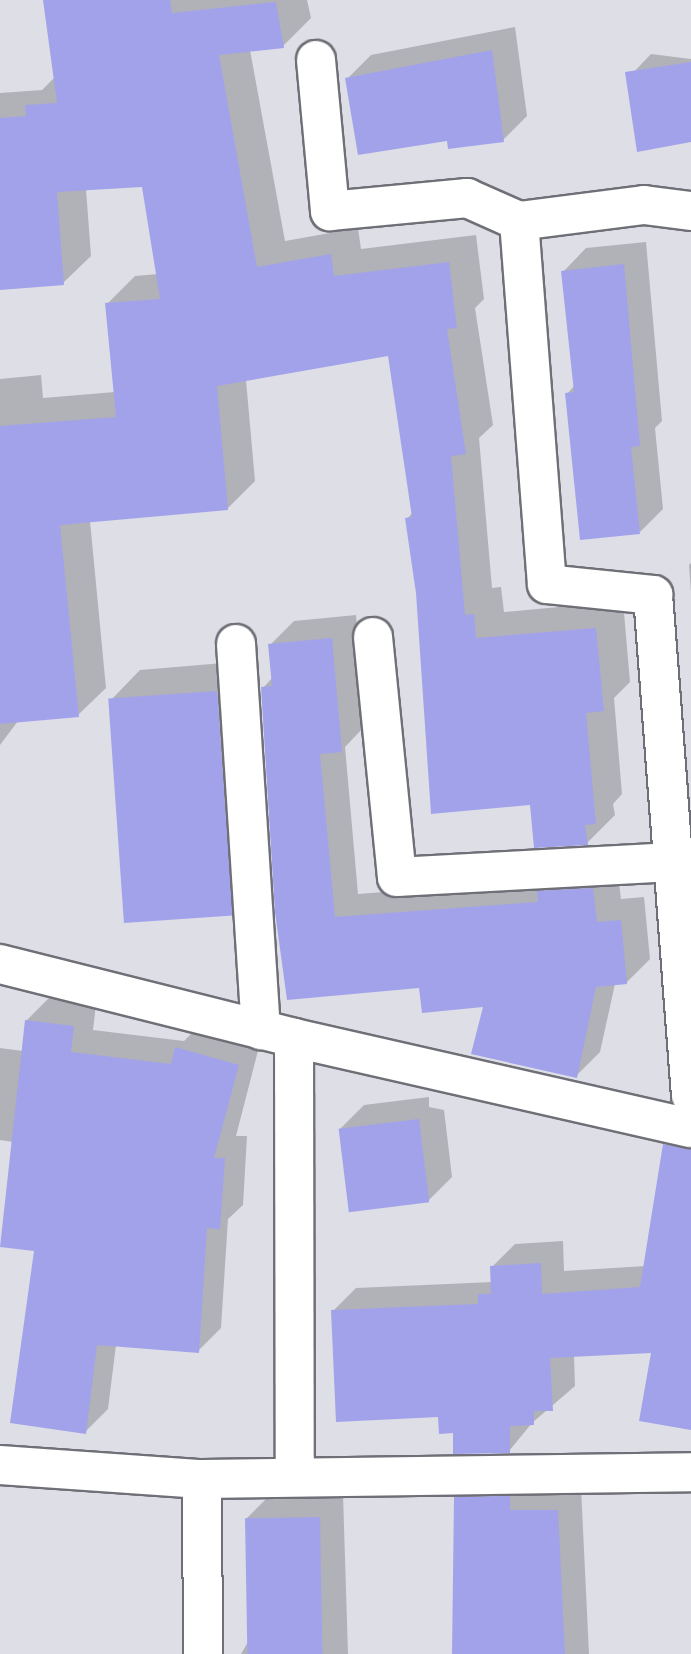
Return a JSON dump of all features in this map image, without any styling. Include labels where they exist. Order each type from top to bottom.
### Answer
[{"type":"street","points":[[316,60],[330,211],[467,198],[519,221],[644,205],[691,211]]},
{"type":"street","points":[[519,221],[547,584],[653,595],[691,1096]]},
{"type":"street","points":[[373,637],[397,877],[673,862]]},
{"type":"street","points":[[236,644],[278,1034],[295,1477]]},
{"type":"street","points":[[0,964],[278,1034],[691,1128]]},
{"type":"street","points":[[0,1465],[202,1479],[691,1472]]},
{"type":"street","points":[[202,1479],[203,1654]]},
{"type":"building","points":[[43,0],[170,0],[172,13],[276,2],[284,48],[219,55],[257,267],[331,254],[334,276],[449,262],[457,328],[447,329],[466,454],[451,456],[465,615],[474,614],[476,638],[596,628],[604,711],[586,713],[596,824],[585,825],[588,845],[534,848],[530,805],[431,814],[416,593],[405,518],[412,517],[388,356],[217,386],[228,510],[60,525],[79,717],[0,724],[0,426],[116,417],[105,303],[160,299],[142,187],[57,192],[64,285],[0,290],[0,118],[26,116],[25,105],[57,103]]},
{"type":"building","points":[[492,50],[504,142],[448,149],[447,141],[358,155],[345,78]]},
{"type":"building","points":[[691,62],[691,142],[637,152],[625,72]]},
{"type":"building","points":[[624,264],[640,446],[631,447],[640,534],[580,540],[565,393],[574,392],[561,271]]},
{"type":"building","points":[[332,638],[342,752],[320,754],[335,917],[538,902],[537,891],[593,888],[597,922],[621,920],[627,984],[596,987],[577,1078],[471,1054],[483,1007],[422,1013],[419,988],[287,1000],[275,912],[261,687],[272,686],[268,644]]},
{"type":"building","points":[[217,691],[233,915],[124,923],[108,699]]},
{"type":"building","points":[[25,1020],[74,1026],[71,1052],[171,1064],[175,1047],[239,1065],[214,1158],[225,1158],[220,1229],[207,1228],[199,1353],[97,1345],[86,1434],[10,1423],[34,1251],[0,1247]]},
{"type":"building","points":[[419,1119],[429,1202],[349,1212],[339,1129]]},
{"type":"building","points":[[663,1144],[691,1149],[691,1430],[639,1421],[651,1353],[550,1358],[553,1411],[534,1411],[534,1425],[510,1426],[510,1453],[453,1454],[453,1433],[439,1434],[438,1417],[336,1422],[331,1310],[478,1304],[478,1294],[491,1294],[490,1266],[541,1263],[542,1294],[640,1287]]},
{"type":"building","points":[[510,1496],[510,1510],[558,1510],[565,1654],[452,1654],[454,1497]]},
{"type":"building","points":[[320,1517],[322,1654],[247,1654],[245,1518]]}]
